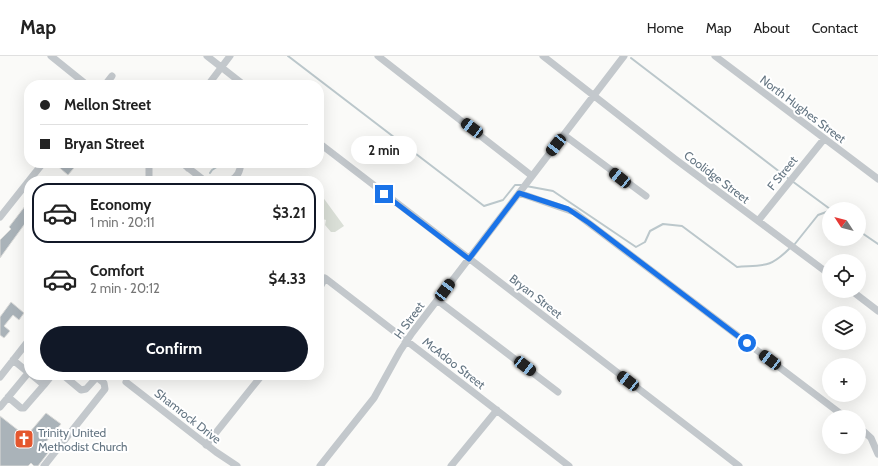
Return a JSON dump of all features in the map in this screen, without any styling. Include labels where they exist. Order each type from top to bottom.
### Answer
[{"type":"street","points":[[51,56],[82,80]]},
{"type":"street","points":[[207,56],[238,80]]},
{"type":"street","points":[[212,80],[230,56]]},
{"type":"street","points":[[378,56],[531,177]]},
{"type":"street","name":"Coolidge Street","points":[[543,56],[675,159],[822,269]]},
{"type":"street","name":"H Street","points":[[320,466],[374,398],[400,351],[437,300],[624,56]]},
{"type":"street","name":"North Hughes Street","points":[[715,56],[878,180]]},
{"type":"street","points":[[109,80],[112,76]]},
{"type":"street","points":[[564,135],[646,196]]},
{"type":"street","name":"F Street","points":[[758,221],[824,139]]},
{"type":"street","name":"Bryan Street","points":[[324,146],[739,466]]},
{"type":"street","points":[[33,176],[39,168]]},
{"type":"street","points":[[189,168],[199,176]]},
{"type":"street","points":[[0,217],[24,187]]},
{"type":"street","points":[[521,191],[574,212],[836,410]]},
{"type":"street","name":"McAdoo Street","points":[[324,280],[325,278],[408,340],[569,466]]},
{"type":"street","points":[[861,298],[878,311]]},
{"type":"street","points":[[437,300],[558,392]]},
{"type":"street","points":[[0,377],[24,348]]},
{"type":"street","points":[[13,360],[24,369]]},
{"type":"street","points":[[0,407],[24,379]]},
{"type":"street","points":[[38,380],[44,385]]},
{"type":"street","points":[[8,397],[21,408],[24,408],[48,380]]},
{"type":"street","points":[[69,380],[81,390],[86,389],[92,380]]},
{"type":"street","points":[[44,466],[105,389],[104,383],[100,380]]},
{"type":"street","points":[[206,445],[258,380]]},
{"type":"street","name":"Shamrock Drive","points":[[126,382],[206,445],[237,466]]},
{"type":"street","points":[[451,466],[497,410]]},
{"type":"street","points":[[866,433],[871,438],[878,454]]},
{"type":"shaded area","points":[[324,199],[344,226],[335,232],[331,232],[325,225],[326,220],[324,219]]},
{"type":"building","points":[[60,168],[74,168],[68,175]]},
{"type":"building","points":[[24,208],[24,225],[0,258],[0,240],[11,229],[9,227]]},
{"type":"building","points":[[11,302],[24,313],[19,320],[13,315],[4,326],[10,331],[4,338],[0,335],[0,317]]},
{"type":"building","name":"Trinity United Methodist Church","points":[[46,413],[61,424],[45,443],[51,449],[38,466],[34,466],[31,463],[28,466],[0,466],[0,416],[23,434],[26,430],[29,433]]},
{"type":"waterway","points":[[288,56],[319,80]]},
{"type":"waterway","points":[[631,58],[789,179]]},
{"type":"waterway","points":[[324,84],[484,206],[503,200],[515,185],[522,185]]},
{"type":"waterway","points":[[210,173],[215,168]]},
{"type":"waterway","points":[[792,181],[822,203]]},
{"type":"waterway","points":[[526,186],[553,191],[636,247],[645,242],[650,231],[663,224],[682,226],[737,267],[754,266],[772,262],[790,248]]},
{"type":"waterway","points":[[794,245],[818,215],[822,214]]},
{"type":"waterway","points":[[866,236],[878,244]]},
{"type":"place","name":"Trinity United Methodist Church","points":[[24,439]]},
{"type":"route","points":[[384,194],[469,259],[519,193],[531,198],[561,206],[574,212],[589,223],[747,343]]}]
